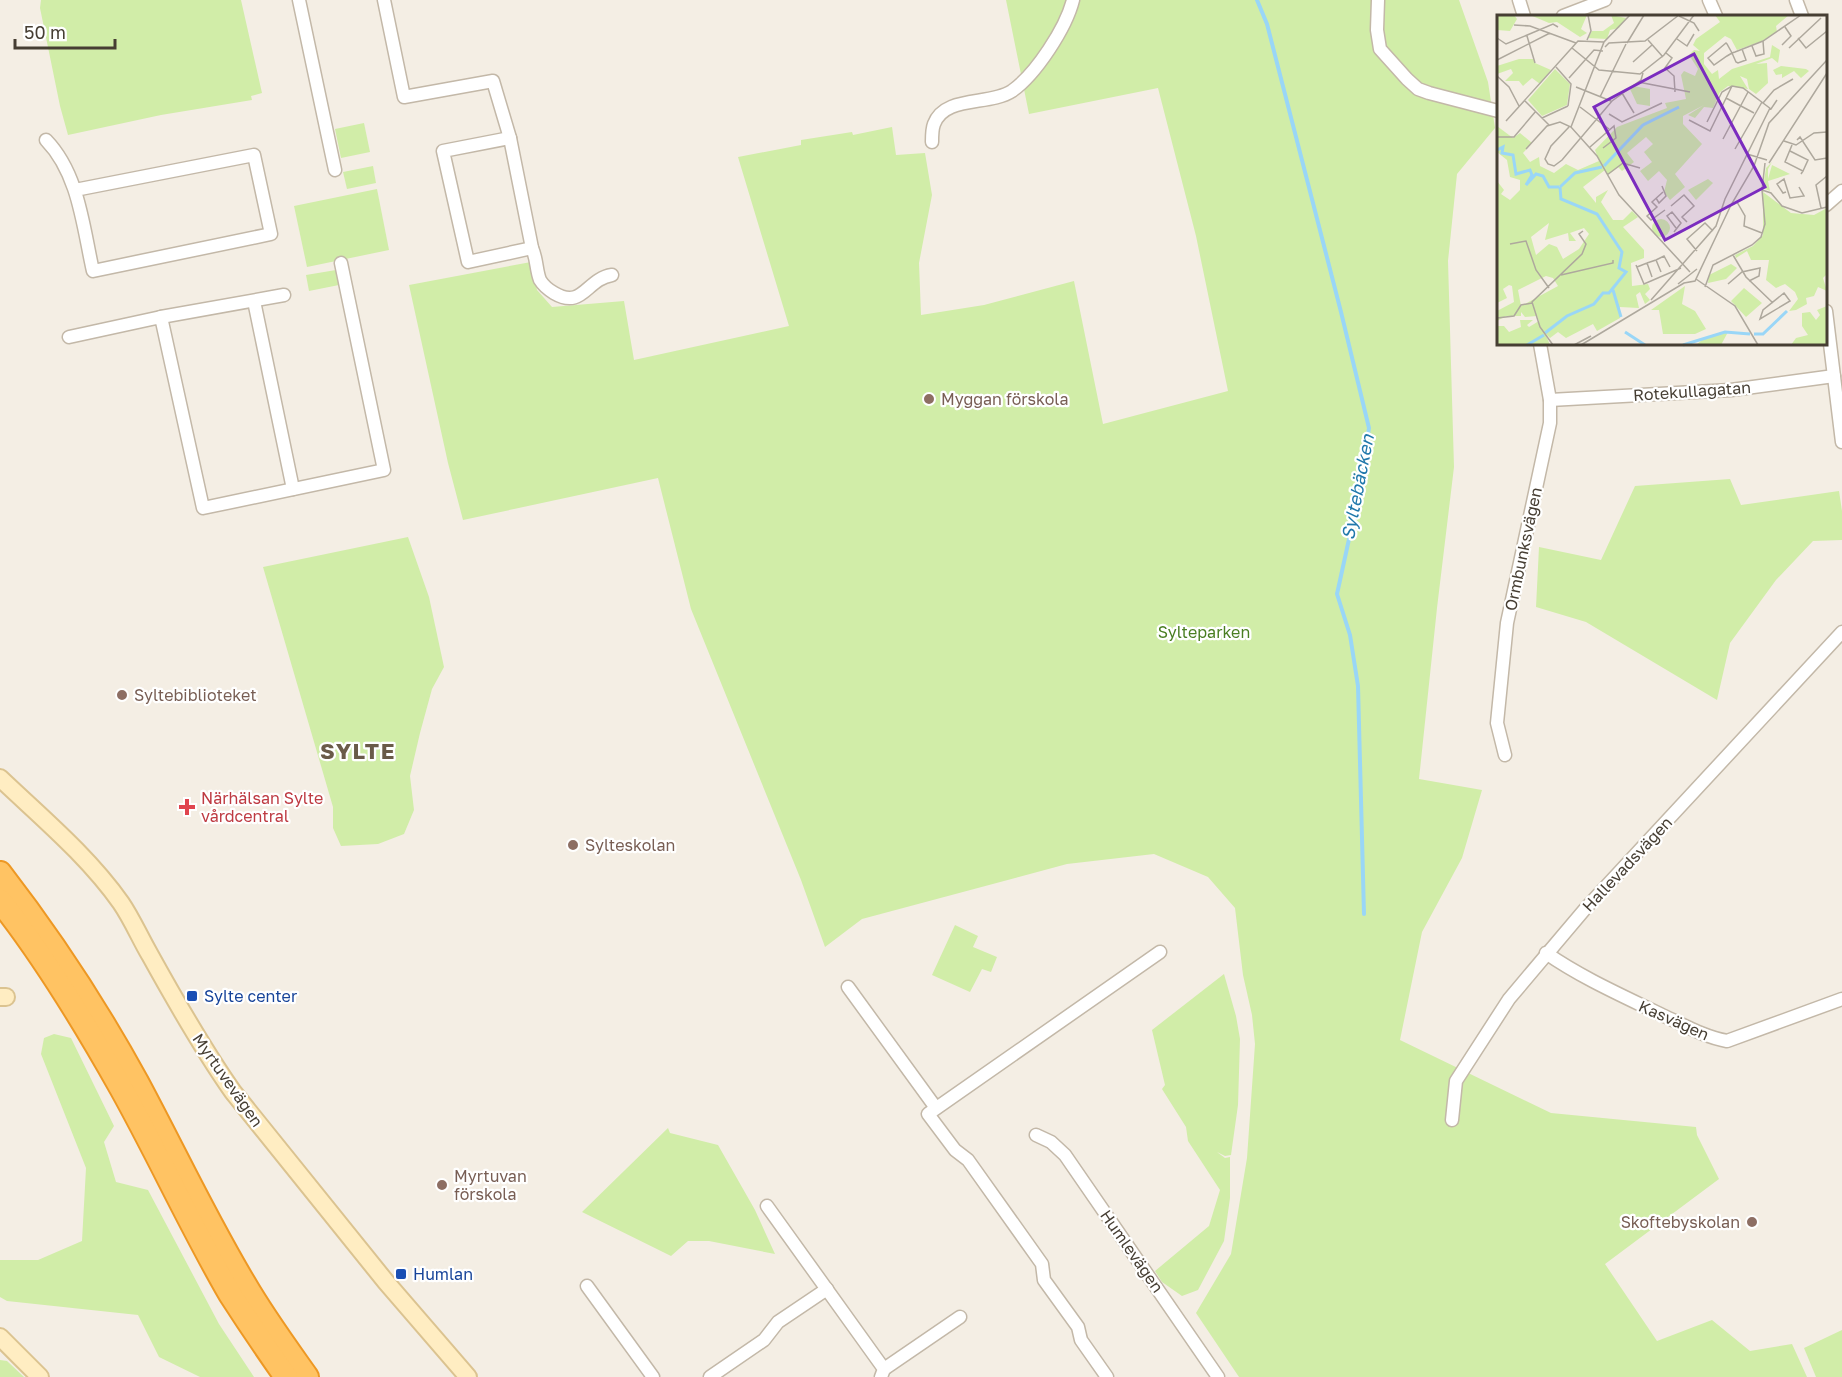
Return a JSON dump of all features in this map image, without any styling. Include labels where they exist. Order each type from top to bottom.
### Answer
[{"type":"highway","points":[[0,873],[100,1017],[244,1284],[307,1377]]},
{"type":"highway","points":[[0,901],[85,1026],[221,1278],[286,1377]]},
{"type":"street","points":[[299,0],[335,170]]},
{"type":"street","points":[[384,0],[404,97],[493,81],[510,138],[541,282],[551,292],[563,298],[575,299],[593,283],[612,275]]},
{"type":"street","points":[[932,142],[933,125],[948,107],[1010,92],[1025,79],[1060,32],[1074,0]]},
{"type":"street","points":[[1378,0],[1377,30],[1380,49],[1407,79],[1418,89],[1429,93],[1497,111]]},
{"type":"street","points":[[1519,0],[1524,15]]},
{"type":"street","points":[[1566,15],[1605,0]]},
{"type":"street","points":[[1709,0],[1716,15]]},
{"type":"street","points":[[1796,0],[1802,15]]},
{"type":"street","points":[[510,138],[444,151],[468,262],[532,248]]},
{"type":"street","points":[[46,140],[55,150],[75,190],[93,271],[271,234],[254,155],[75,190]]},
{"type":"street","points":[[1827,204],[1842,191]]},
{"type":"street","points":[[161,317],[203,508],[384,470],[341,263]]},
{"type":"street","points":[[69,337],[161,317],[285,295]]},
{"type":"street","points":[[254,301],[293,489]]},
{"type":"street","points":[[1827,319],[1842,442]]},
{"type":"street","name":"Ormbunksvägen","points":[[1504,754],[1497,723],[1507,623],[1550,423],[1550,400],[1540,345]]},
{"type":"street","name":"Rotekullagatan","points":[[1550,400],[1731,390],[1834,376]]},
{"type":"street","name":"Hallevadsvägen","points":[[1452,1120],[1456,1081],[1502,1007],[1593,900],[1842,632]]},
{"type":"street","name":"Myrtuvevägen","points":[[0,778],[107,884],[122,905],[211,1061],[233,1092],[386,1282],[466,1376]]},
{"type":"street","points":[[1107,1377],[1081,1340],[1078,1327],[1044,1280],[1042,1264],[968,1160],[955,1150],[928,1114],[1160,952]]},
{"type":"street","name":"Kasvägen","points":[[1546,953],[1617,994],[1681,1024],[1726,1041],[1842,999]]},
{"type":"street","points":[[848,987],[936,1108]]},
{"type":"street","name":"Humlevägen","points":[[1036,1135],[1051,1142],[1065,1155],[1218,1377]]},
{"type":"street","points":[[767,1206],[827,1289],[882,1373],[960,1317]]},
{"type":"street","points":[[588,1286],[653,1377]]},
{"type":"street","points":[[710,1377],[764,1340],[778,1322],[827,1289]]},
{"type":"street","points":[[0,1337],[40,1377]]},
{"type":"green space","points":[[41,0],[241,0],[262,93],[251,96],[252,100],[161,115],[68,135],[40,8]]},
{"type":"green space","name":"Sylteparken","points":[[1006,0],[1459,0],[1488,82],[1495,128],[1457,174],[1448,261],[1454,467],[1419,779],[1482,790],[1462,858],[1422,932],[1400,1040],[1551,1113],[1696,1127],[1697,1135],[1719,1179],[1605,1264],[1657,1341],[1712,1320],[1750,1351],[1792,1344],[1807,1377],[1239,1377],[1196,1313],[1231,1254],[1247,1158],[1255,1044],[1252,1015],[1243,975],[1235,908],[1208,877],[1154,854],[1067,864],[862,919],[825,947],[801,880],[691,609],[658,478],[463,520],[448,463],[409,285],[531,262],[537,290],[552,307],[624,301],[634,360],[789,326],[738,157],[801,145],[801,140],[852,132],[853,135],[892,127],[896,155],[925,153],[932,195],[919,263],[921,315],[984,305],[1074,281],[1103,424],[1228,391],[1196,236],[1158,88],[1029,114]]},
{"type":"green space","points":[[364,123],[370,152],[341,158],[335,129]]},
{"type":"green space","points":[[373,166],[376,183],[347,189],[343,172]]},
{"type":"green space","points":[[377,189],[389,250],[307,267],[294,206]]},
{"type":"green space","points":[[336,270],[339,285],[309,291],[306,275]]},
{"type":"green space","points":[[1730,479],[1741,505],[1839,491],[1842,540],[1813,541],[1776,580],[1730,643],[1717,700],[1586,622],[1536,607],[1539,547],[1601,560],[1635,486]]},
{"type":"green space","points":[[408,537],[429,597],[444,667],[432,689],[410,776],[414,810],[404,834],[378,844],[341,846],[333,828],[333,807],[263,567]]},
{"type":"green space","points":[[955,925],[978,936],[973,947],[997,957],[991,972],[982,969],[970,992],[932,975]]},
{"type":"green space","points":[[1224,974],[1240,1039],[1238,1105],[1231,1155],[1225,1156],[1217,1152],[1225,1158],[1230,1157],[1230,1198],[1224,1241],[1198,1290],[1182,1296],[1162,1282],[1155,1271],[1209,1226],[1220,1190],[1188,1141],[1186,1127],[1162,1089],[1165,1085],[1152,1030]]},
{"type":"green space","points":[[54,1034],[71,1038],[114,1126],[104,1142],[116,1182],[148,1190],[219,1324],[254,1377],[200,1377],[159,1357],[138,1315],[7,1301],[0,1297],[0,1260],[38,1260],[82,1241],[86,1168],[41,1054],[44,1038]]},
{"type":"green space","points":[[668,1128],[670,1133],[718,1145],[755,1210],[775,1254],[709,1241],[688,1241],[671,1256],[582,1212]]},
{"type":"green space","points":[[1842,1330],[1842,1377],[1816,1377],[1804,1348]]},
{"type":"green space","points":[[0,1360],[7,1361],[24,1377],[0,1377]]},
{"type":"waterway","name":"Syltebäcken","points":[[1257,0],[1267,24],[1369,428],[1358,498],[1337,594],[1350,635],[1358,686],[1364,914]]},
{"type":"place","name":"Myggan förskola","points":[[929,399]]},
{"type":"place","name":"Syltebiblioteket","points":[[122,695]]},
{"type":"place","name":"Närhälsan Sylte vårdcentral","points":[[187,807]]},
{"type":"place","name":"Sylteskolan","points":[[573,845]]},
{"type":"place","name":"Sylte center","points":[[192,996]]},
{"type":"place","name":"Myrtuvan förskola","points":[[442,1185]]},
{"type":"place","name":"Skoftebyskolan","points":[[1752,1222]]},
{"type":"place","name":"Humlan","points":[[401,1274]]},
{"type":"district","name":"SYLTE","points":[[358,750]]}]
